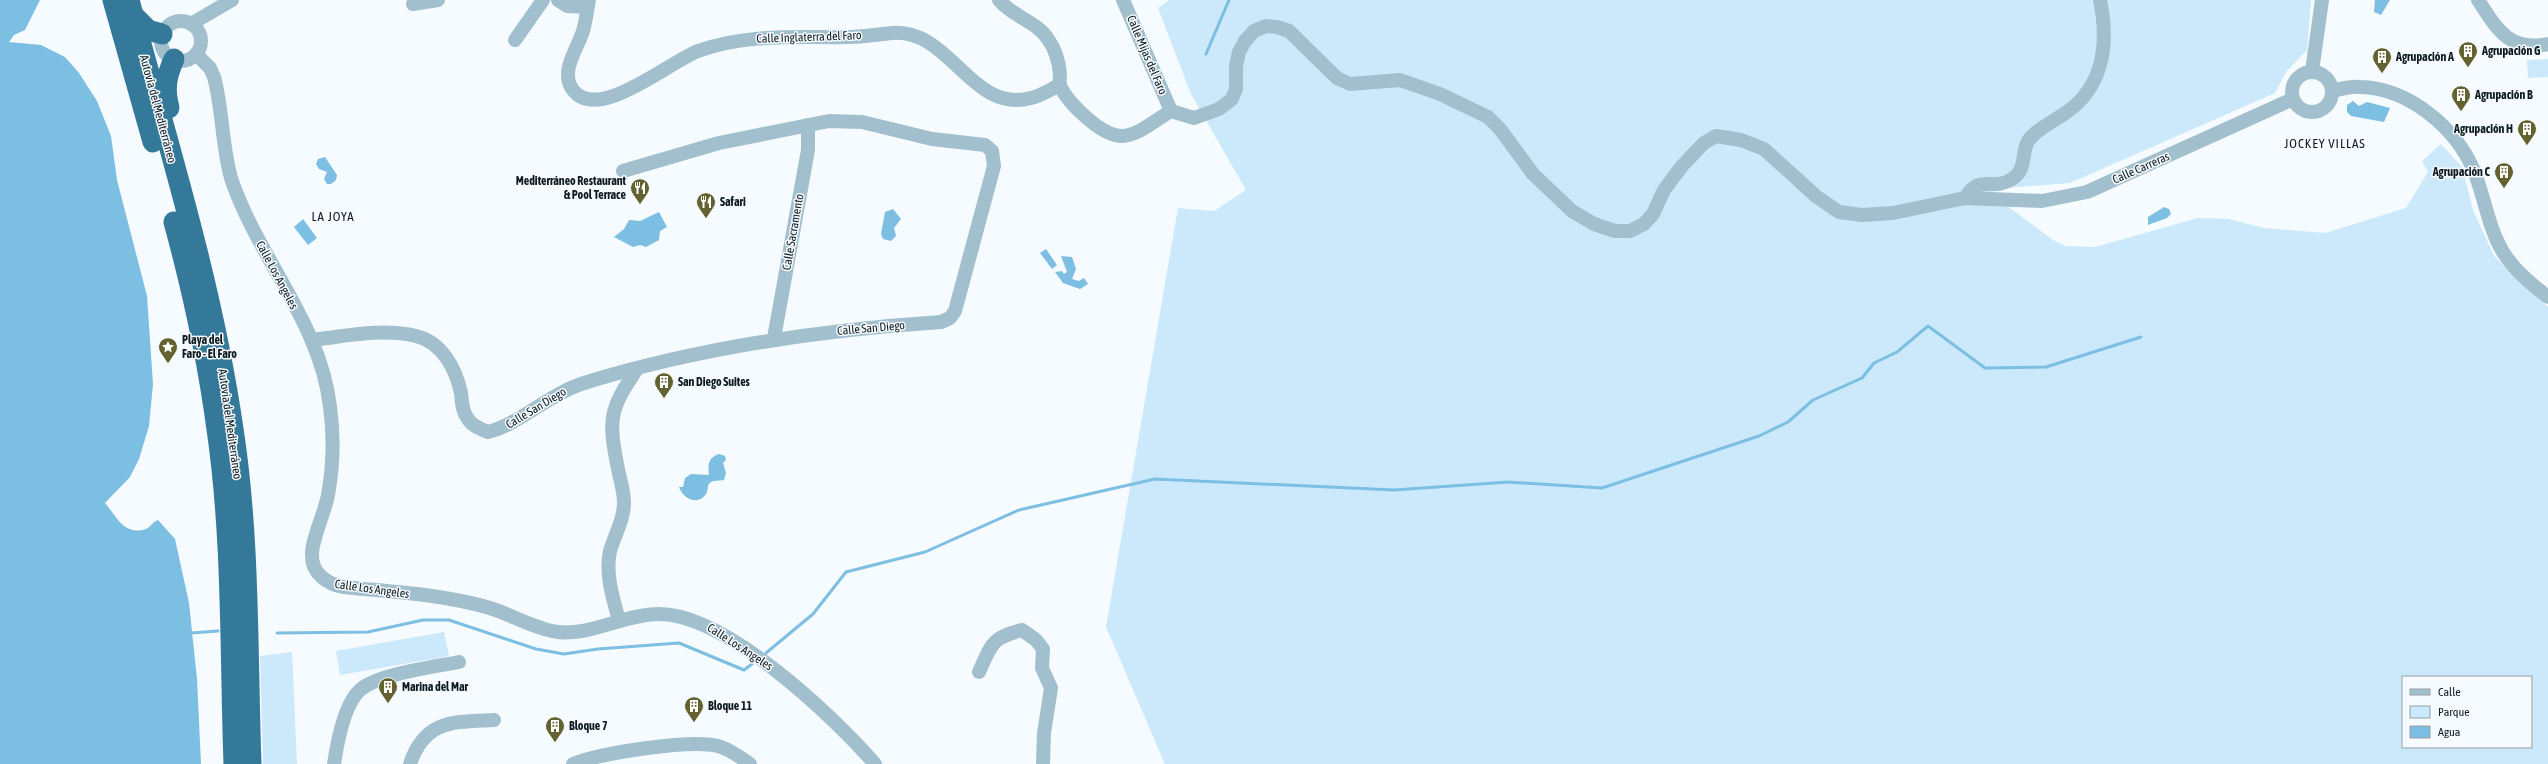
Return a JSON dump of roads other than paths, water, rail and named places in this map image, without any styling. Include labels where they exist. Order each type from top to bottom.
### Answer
[{"type":"highway","name":"Autovía del Mediterráneo","points":[[113,0],[177,235],[218,429],[226,514],[234,764]]},
{"type":"highway","name":"Autovía del Mediterráneo","points":[[131,8],[210,303],[234,429],[243,516],[251,764]]},
{"type":"highway","points":[[131,8],[148,30],[162,34]]},
{"type":"highway","points":[[174,59],[166,78],[165,94],[206,250],[210,303]]},
{"type":"street","points":[[191,24],[201,38],[196,54],[186,60],[174,59],[164,52],[161,40],[162,34],[175,22],[191,24],[232,0]]},
{"type":"street","points":[[413,4],[438,0]]},
{"type":"street","points":[[515,40],[543,0]]},
{"type":"street","points":[[558,0],[567,6],[588,4]]},
{"type":"street","points":[[999,0],[1006,9],[1032,24],[1048,39],[1056,54],[1060,85],[1092,122],[1103,130],[1122,136],[1134,133],[1171,111]]},
{"type":"street","name":"Calle Mijas del Faro","points":[[1123,0],[1171,111]]},
{"type":"street","points":[[1965,198],[1972,187],[1977,184],[2001,184],[2013,179],[2023,166],[2028,141],[2036,133],[2069,111],[2095,82],[2100,68],[2104,41],[2100,0]]},
{"type":"street","points":[[2312,71],[2322,0]]},
{"type":"street","points":[[2478,0],[2503,34],[2517,44],[2533,47],[2548,44]]},
{"type":"street","name":"Calle Inglaterra del Faro","points":[[588,4],[583,31],[568,75],[572,90],[587,100],[597,100],[633,87],[698,52],[747,38],[852,37],[898,32],[933,45],[949,57],[974,83],[988,93],[1009,100],[1031,98],[1060,85]]},
{"type":"street","name":"Calle Carreras","points":[[1171,111],[1194,118],[1219,109],[1232,99],[1236,88],[1236,66],[1239,52],[1245,41],[1254,31],[1266,26],[1277,26],[1289,31],[1337,78],[1350,84],[1400,80],[1440,94],[1488,117],[1500,129],[1533,174],[1552,195],[1572,211],[1594,224],[1615,231],[1630,231],[1644,224],[1653,214],[1664,190],[1682,166],[1704,142],[1716,136],[1741,140],[1764,149],[1818,197],[1839,212],[1862,215],[1893,213],[1965,198],[2042,201],[2087,192],[2293,99]]},
{"type":"street","name":"Calle Los Angeles","points":[[196,54],[210,68],[214,77],[232,180],[257,238],[312,340],[324,370],[331,415],[332,459],[328,495],[312,556],[315,569],[322,578],[331,585],[439,597],[489,608],[558,632],[577,631],[620,620],[659,614],[702,623],[767,664],[798,688],[825,711],[875,764]]},
{"type":"street","points":[[2312,71],[2324,75],[2331,84],[2332,91],[2329,103],[2319,111],[2313,112],[2301,109],[2293,99],[2292,86],[2295,80],[2305,72],[2312,71]]},
{"type":"street","points":[[2332,91],[2360,86],[2388,93],[2414,103],[2437,119],[2458,142],[2474,171],[2492,228],[2504,252],[2519,272],[2548,297]]},
{"type":"street","name":"Calle San Diego","points":[[312,340],[382,333],[417,336],[436,346],[447,358],[454,369],[463,410],[468,420],[476,427],[488,432],[502,428],[566,390],[637,369],[774,338],[870,327],[941,322],[950,318],[955,311],[994,166],[992,151],[986,145],[932,138],[862,122],[829,121],[719,143],[623,172]]},
{"type":"street","name":"Calle Sacramento","points":[[774,338],[808,150],[808,126]]},
{"type":"street","points":[[620,620],[610,586],[610,552],[622,521],[624,500],[614,451],[612,414],[617,399],[637,369]]},
{"type":"street","points":[[979,672],[992,642],[1006,634],[1022,630],[1036,640],[1043,649],[1042,668],[1051,688],[1044,732],[1043,764]]},
{"type":"street","points":[[334,764],[343,723],[350,704],[359,690],[371,682],[385,678],[459,662]]},
{"type":"street","points":[[410,764],[421,741],[429,732],[440,726],[454,722],[494,720]]},
{"type":"street","points":[[573,764],[650,748],[702,745],[718,746],[750,764]]},
{"type":"water","points":[[0,0],[40,0],[25,30],[14,35],[9,42],[41,45],[65,57],[79,73],[97,101],[111,136],[117,180],[147,296],[153,384],[149,426],[139,459],[130,477],[105,503],[117,519],[127,528],[132,530],[146,529],[158,520],[175,539],[189,603],[197,679],[201,764],[0,764]]},
{"type":"water","points":[[2375,0],[2390,0],[2381,15],[2374,12]]},
{"type":"water","points":[[2353,101],[2359,106],[2367,102],[2390,108],[2384,122],[2351,116],[2347,112],[2347,105]]},
{"type":"water","points":[[325,157],[337,175],[336,180],[331,184],[327,184],[324,179],[327,172],[319,169],[316,164],[318,159]]},
{"type":"water","points":[[2164,207],[2169,209],[2171,214],[2167,218],[2148,225],[2148,217]]},
{"type":"water","points":[[893,209],[901,219],[894,228],[896,236],[891,241],[883,239],[881,234],[885,212]]},
{"type":"water","points":[[659,212],[667,227],[660,231],[659,240],[646,247],[640,245],[633,247],[614,237],[624,229],[629,220],[640,221]]},
{"type":"water","points":[[303,219],[317,238],[308,245],[294,227]]},
{"type":"water","points":[[1046,249],[1057,265],[1052,269],[1040,253]]},
{"type":"water","points":[[1061,256],[1072,257],[1076,269],[1072,279],[1079,281],[1084,278],[1088,284],[1080,289],[1063,283],[1055,272],[1062,271],[1064,274],[1067,272]]},
{"type":"water","points":[[719,454],[725,456],[726,460],[723,463],[726,473],[724,480],[711,482],[706,494],[699,500],[691,500],[687,498],[679,487],[683,487],[685,478],[691,474],[709,475],[710,462],[713,457]]},
{"type":"waterway","points":[[1206,54],[1229,0]]},
{"type":"waterway","points":[[766,653],[813,614],[846,572],[925,552],[1019,510],[1155,479],[1394,490],[1508,482],[1602,488],[1759,436],[1788,422],[1813,400],[1862,378],[1874,363],[1897,352],[1928,326],[1985,368],[2046,367],[2141,337]]},
{"type":"waterway","points":[[277,633],[368,632],[423,620],[449,620],[536,649],[564,654],[598,649],[679,643],[744,670],[752,664]]},
{"type":"waterway","points":[[191,633],[218,631]]},
{"type":"place","name":"Agrupación G","points":[[2468,68]]},
{"type":"place","name":"Agrupación A","points":[[2382,74]]},
{"type":"place","name":"Agrupación B","points":[[2461,112]]},
{"type":"place","name":"Agrupación H","points":[[2527,146]]},
{"type":"place","name":"Agrupación C","points":[[2504,189]]},
{"type":"place","name":"Mediterráneo Restaurant & Pool Terrace","points":[[640,205]]},
{"type":"place","name":"Safari","points":[[706,219]]},
{"type":"place","name":"Playa del Faro - El Faro","points":[[168,364]]},
{"type":"place","name":"San Diego Suites","points":[[664,399]]},
{"type":"place","name":"Marina del Mar","points":[[388,704]]},
{"type":"place","name":"Bloque 11","points":[[694,723]]},
{"type":"place","name":"Bloque 7","points":[[555,743]]},
{"type":"district","name":"JOCKEY VILLAS","points":[[2325,143]]},
{"type":"district","name":"LA JOYA","points":[[333,216]]}]
